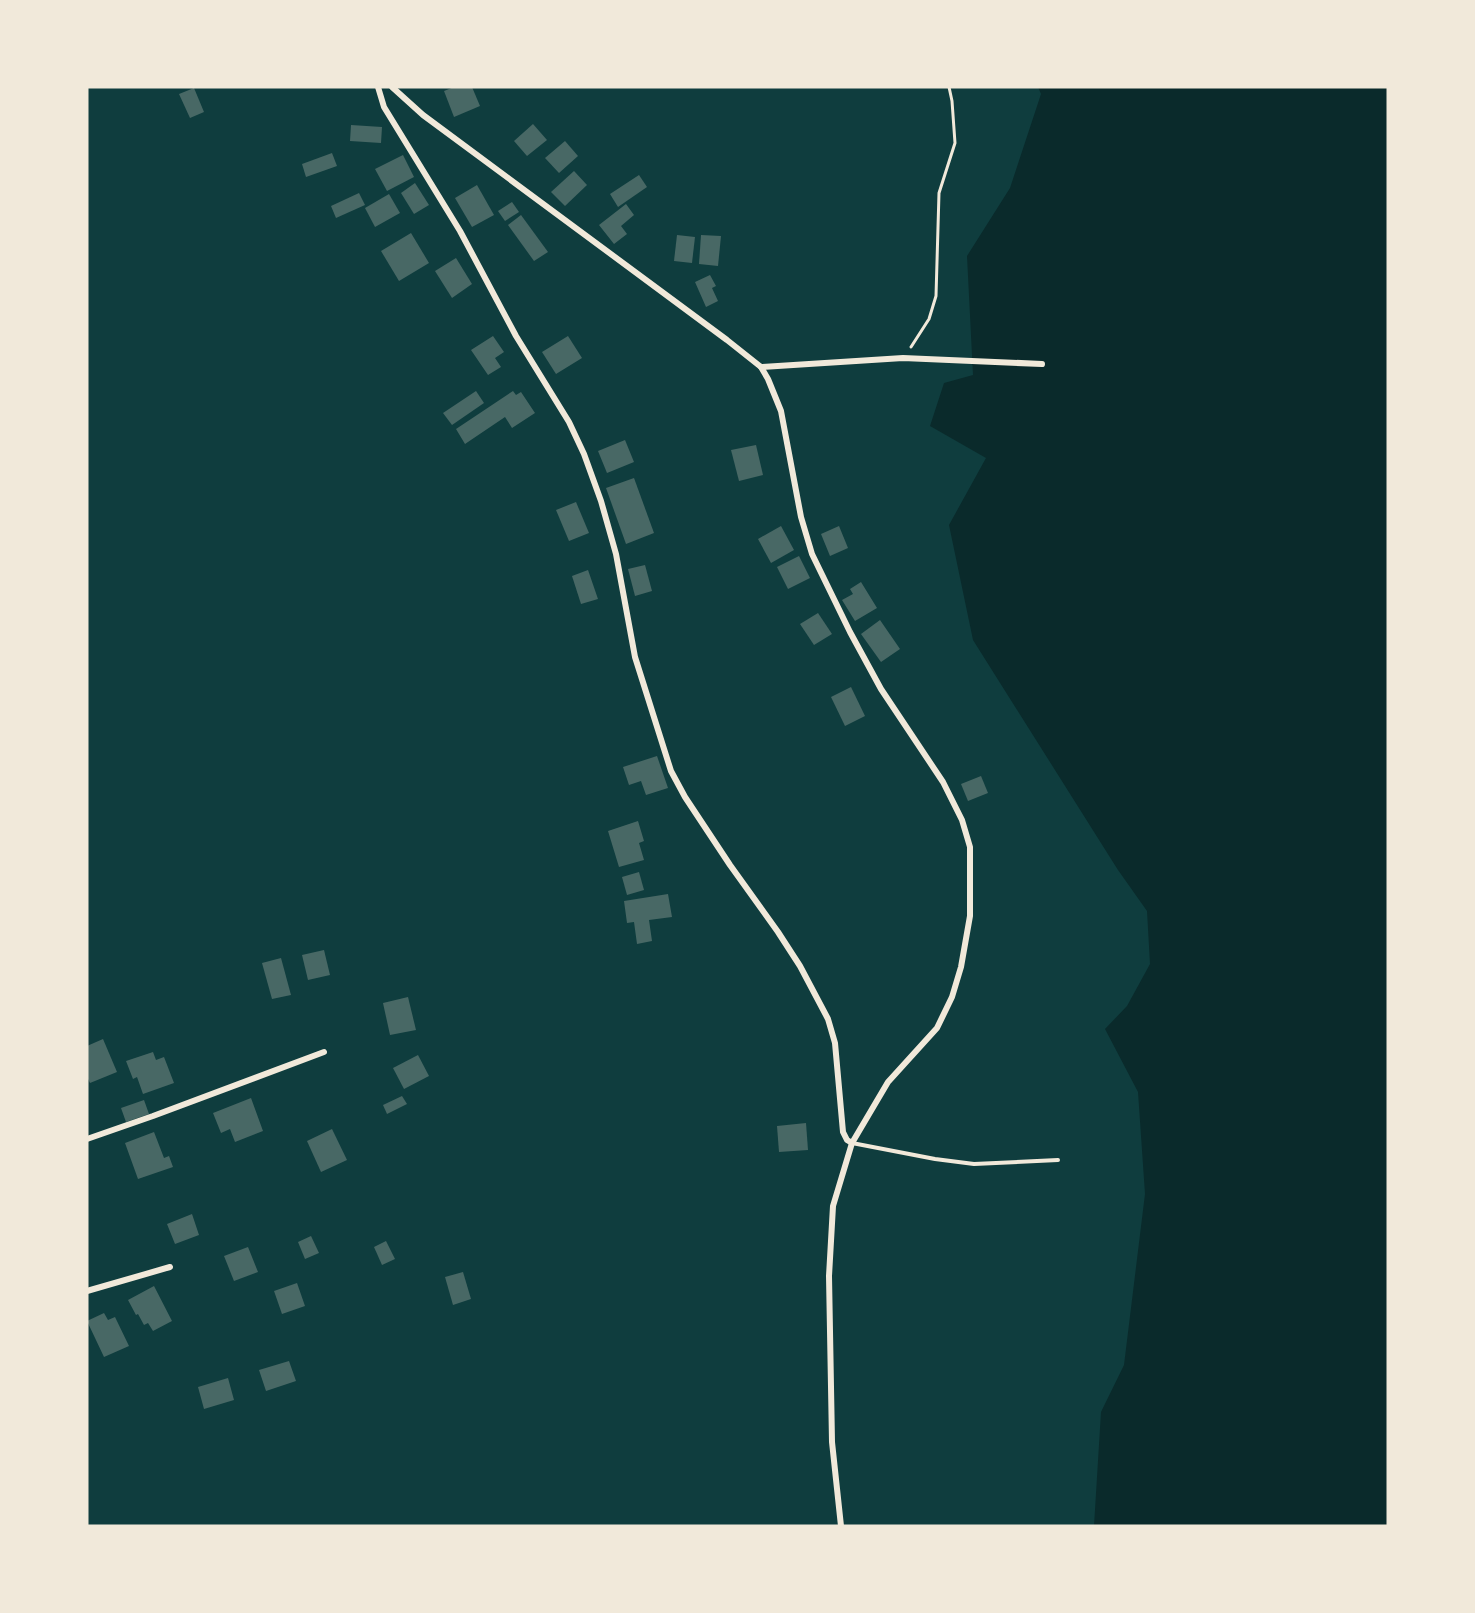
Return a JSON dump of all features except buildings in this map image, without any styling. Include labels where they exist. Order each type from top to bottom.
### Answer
[{"type":"street","points":[[378,87],[384,107],[460,231],[516,336],[569,422],[584,454],[613,544],[635,657],[671,771],[685,797],[800,966],[828,1019],[835,1043],[843,1132],[847,1140],[852,1143]]},
{"type":"street","points":[[392,87],[423,115],[718,333],[760,367],[768,379],[781,411],[801,517],[812,554],[881,689],[943,782],[962,820],[970,847],[970,916],[961,967],[952,997],[937,1028],[888,1082],[852,1143],[833,1206],[829,1246],[832,1442],[841,1526]]},
{"type":"street","points":[[760,367],[903,358],[1042,364]]},
{"type":"street","points":[[87,1139],[324,1052]]},
{"type":"street","points":[[87,1291],[170,1267]]},
{"type":"lane","points":[[852,1143],[974,1164],[1058,1160]]},
{"type":"path","points":[[903,358],[929,319],[936,296],[939,193],[955,143],[949,87]]},
{"type":"water","points":[[1038,87],[1388,87],[1388,1526],[1094,1526],[1101,1412],[1124,1365],[1145,1194],[1138,1092],[1105,1029],[1127,1006],[1150,964],[1147,911],[1118,870],[973,640],[949,525],[986,458],[930,426],[944,383],[973,375],[967,256],[1010,188],[1041,94]]}]
